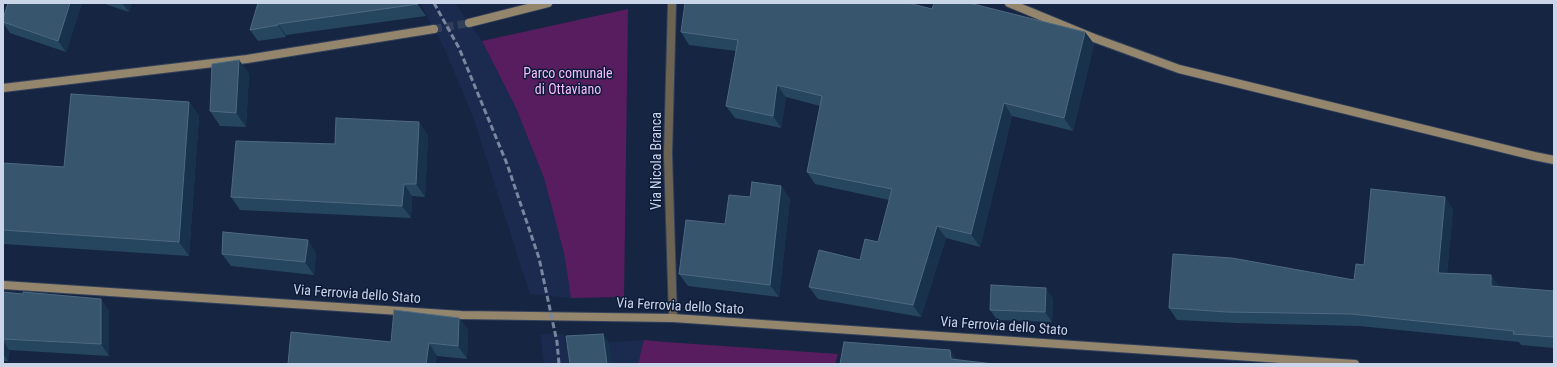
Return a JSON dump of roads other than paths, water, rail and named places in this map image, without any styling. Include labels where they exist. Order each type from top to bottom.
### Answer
[{"type":"main road","points":[[469,23],[548,3]]},
{"type":"main road","points":[[1009,3],[1094,38],[1179,69],[1554,160]]},
{"type":"main road","points":[[3,88],[246,59],[434,29]]},
{"type":"main road","name":"Via Ferrovia dello Stato","points":[[3,285],[461,315],[673,318],[1355,364]]},
{"type":"street","name":"Via Nicola Branca","points":[[672,3],[668,154],[673,318]]},
{"type":"tunnel","points":[[434,29],[469,23]]},
{"type":"railway","points":[[434,3],[459,48],[507,164],[539,258],[557,342],[559,364]]},
{"type":"park label","name":"Parco comunale di Ottaviano","points":[[568,82]]}]
